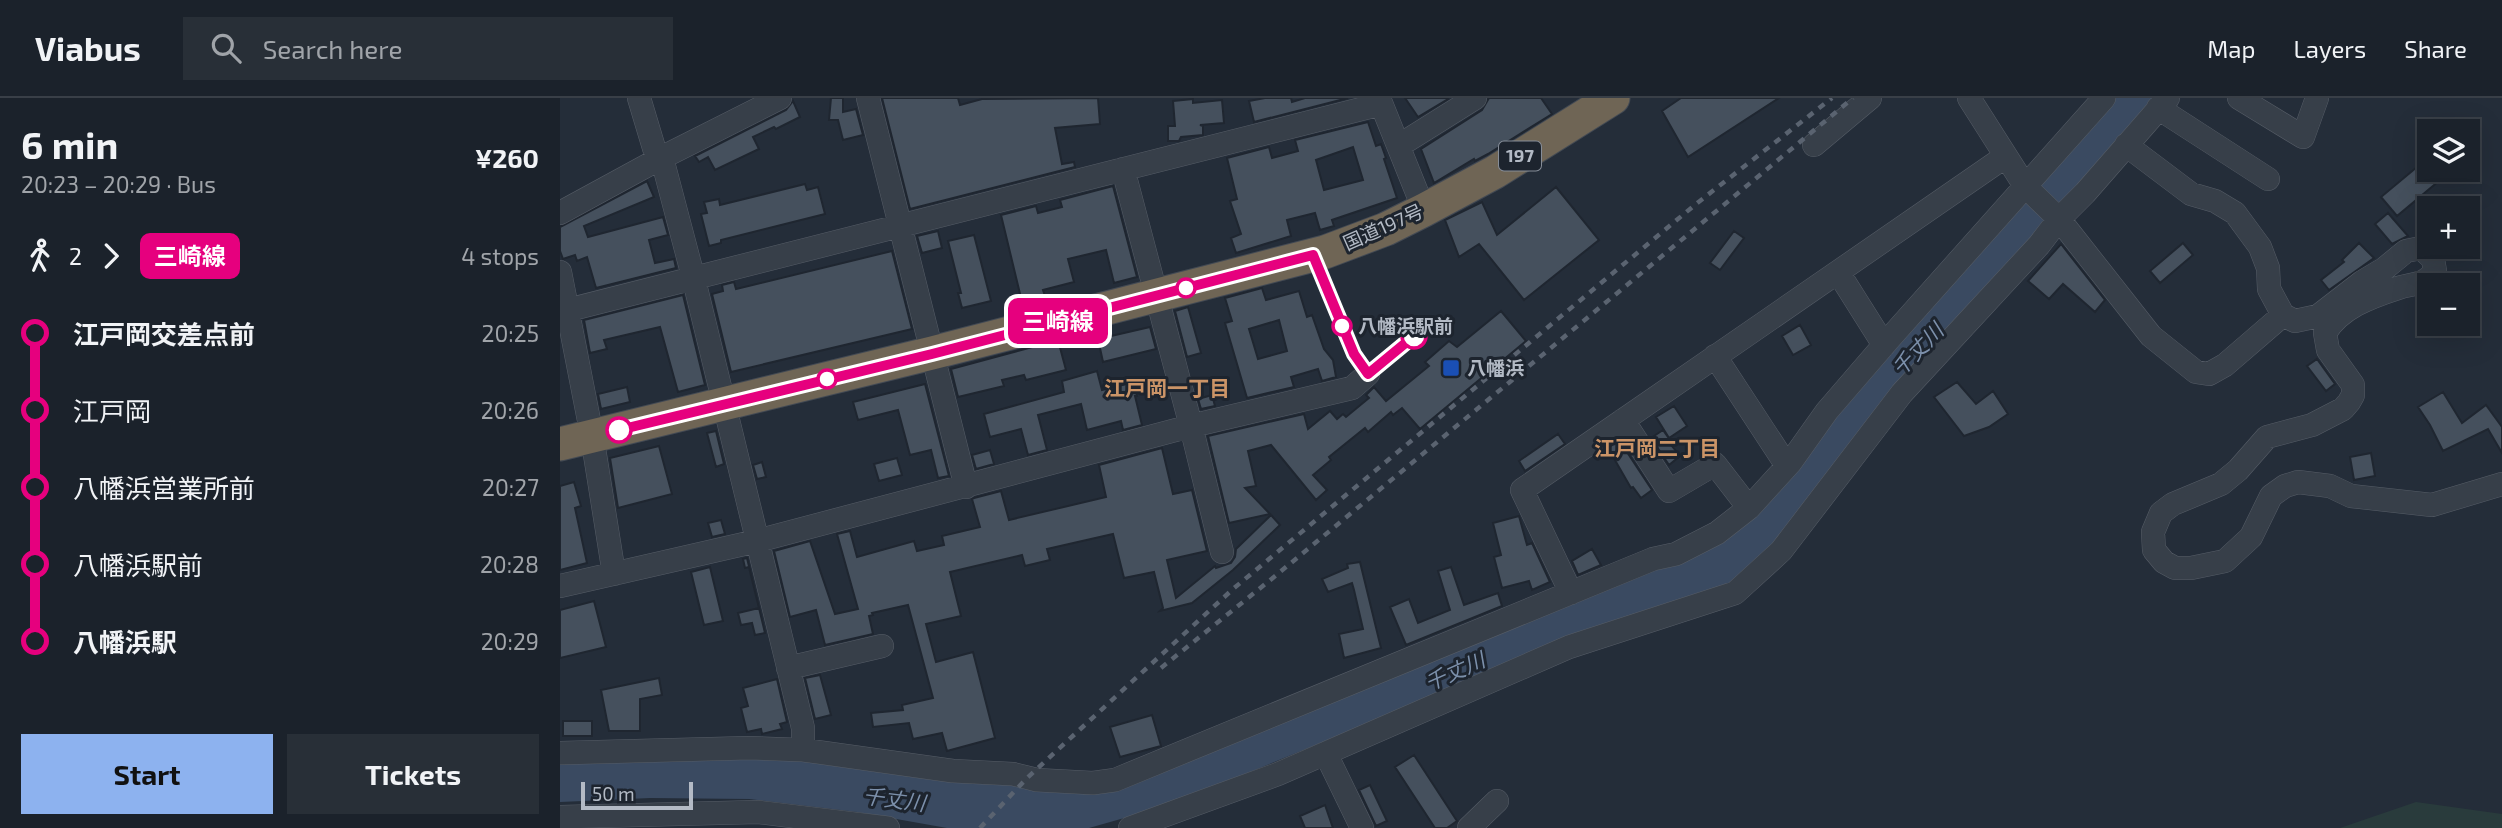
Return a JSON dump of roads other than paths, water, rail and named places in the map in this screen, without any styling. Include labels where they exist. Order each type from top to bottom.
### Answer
[{"type":"highway","name":"国道197号","points":[[560,444],[932,354],[1325,252],[1386,229],[1424,210],[1495,172],[1613,98]]},
{"type":"street","points":[[639,98],[659,159],[664,166],[693,276],[803,728],[803,750]]},
{"type":"street","points":[[560,212],[780,98]]},
{"type":"street","points":[[869,98],[966,486]]},
{"type":"street","points":[[1398,143],[1408,140],[1475,98]]},
{"type":"street","points":[[1814,145],[1870,98]]},
{"type":"street","points":[[1969,98],[2029,188],[2059,219],[2151,336],[2196,372],[2209,374],[2225,365],[2283,315]]},
{"type":"street","points":[[560,753],[749,747],[803,750],[953,771],[1013,774],[1037,780],[1093,783],[1115,780],[1653,559],[1676,554],[1717,533],[1749,508],[1787,466],[1827,411],[1884,345],[2029,188],[2104,98]]},
{"type":"street","points":[[2239,98],[2303,137],[2317,98]]},
{"type":"street","points":[[564,311],[1380,101],[1424,210]]},
{"type":"street","points":[[1130,828],[1278,774],[1569,647],[1735,593],[1781,551],[1902,393],[2039,245],[2059,219],[2085,194],[2163,103],[2268,179]]},
{"type":"street","points":[[2126,145],[2191,194],[2215,201],[2235,213],[2260,247],[2268,268],[2269,289],[2283,315],[2295,321],[2318,316],[2406,251],[2421,248],[2433,259],[2435,271],[2430,279],[2368,299],[2338,316],[2325,333],[2328,350],[2353,385],[2353,395],[2343,409],[2312,425],[2267,437],[2238,470],[2221,484],[2174,504],[2161,513],[2153,532],[2154,550],[2164,562],[2175,568],[2191,568],[2225,561],[2252,537],[2272,495],[2298,482],[2330,486],[2351,496],[2432,505],[2502,484]]},
{"type":"street","points":[[1571,593],[1522,489],[2006,156]]},
{"type":"street","points":[[1123,169],[1222,552]]},
{"type":"street","points":[[560,272],[564,311],[592,436],[614,574]]},
{"type":"street","points":[[1838,272],[1884,345]]},
{"type":"street","points":[[1715,356],[1787,466]]},
{"type":"street","points":[[560,586],[757,541],[1191,426],[1352,387],[1368,374]]},
{"type":"street","points":[[1623,420],[1669,491],[1715,464],[1749,508]]},
{"type":"street","points":[[788,668],[882,646]]},
{"type":"street","points":[[1326,754],[1362,828]]},
{"type":"street","points":[[1469,828],[1497,801]]},
{"type":"street","points":[[560,817],[664,821],[758,812],[827,824],[888,828]]},
{"type":"water","name":"千丈川","points":[[2112,98],[2161,98],[1755,567],[1719,590],[1432,697],[1170,805],[1089,828],[947,828],[857,812],[749,799],[650,798],[560,802],[560,761],[749,754],[1101,792],[1655,566],[1805,454]]},
{"type":"railway","points":[[980,828],[1027,778],[1233,589],[1696,204],[1832,98]]},
{"type":"railway","points":[[1161,668],[1853,98]]},
{"type":"place","name":"八幡浜駅前","points":[[1342,326]]},
{"type":"place","name":"八幡浜","points":[[1451,368]]},
{"type":"district","name":"江戸岡一丁目","points":[[1167,389]]},
{"type":"district","name":"江戸岡二丁目","points":[[1657,449]]}]
